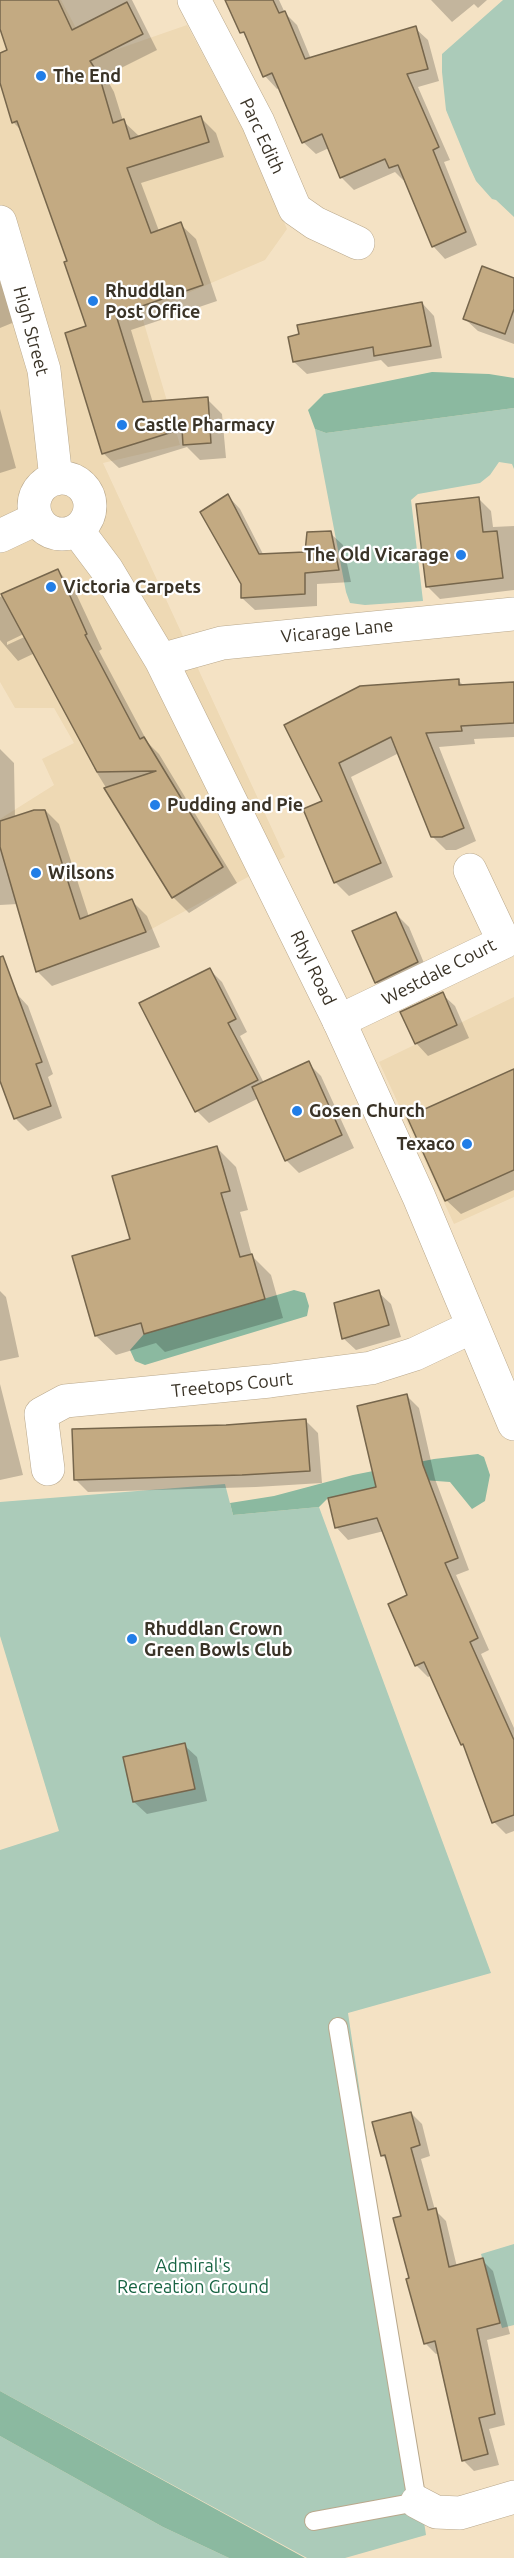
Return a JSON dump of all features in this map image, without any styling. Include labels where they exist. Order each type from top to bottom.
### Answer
[{"type":"street","name":"Parc Edith","points":[[194,0],[258,122],[295,209],[315,223],[358,243]]},
{"type":"street","name":"High Street","points":[[0,222],[44,370],[56,479]]},
{"type":"street","points":[[56,479],[75,481],[88,495],[89,514],[77,530],[68,534],[50,532],[36,519],[33,509],[39,488],[56,479]]},
{"type":"street","points":[[0,536],[36,519]]},
{"type":"street","name":"Rhyl Road","points":[[77,530],[107,570],[161,660],[339,1021],[419,1197],[514,1424]]},
{"type":"street","name":"Vicarage Lane","points":[[161,660],[222,643],[514,614]]},
{"type":"street","name":"Westdale Court","points":[[339,1021],[504,942],[470,870]]},
{"type":"street","name":"Treetops Court","points":[[48,1469],[41,1414],[65,1401],[270,1381],[371,1368],[415,1354],[472,1327]]},
{"type":"street","points":[[417,2502],[436,2512],[460,2513],[513,2503]]},
{"type":"lane","points":[[314,2521],[417,2502],[338,2026]]},
{"type":"shaded area","points":[[0,0],[61,0],[92,58],[187,25],[249,141],[287,229],[265,260],[141,313],[180,445],[103,463],[285,857],[146,932],[36,972],[0,847],[0,819],[54,785],[42,759],[74,743],[54,708],[15,708],[0,682]]},
{"type":"shaded area","points":[[514,997],[514,1197],[454,1224],[379,1062]]},
{"type":"green space","points":[[503,0],[514,0],[514,217],[492,199],[476,181],[446,110],[442,72],[442,54]]},
{"type":"green space","points":[[432,372],[489,374],[514,378],[514,408],[326,433],[315,429],[308,410],[324,394]]},
{"type":"green space","points":[[514,408],[514,469],[512,464],[499,462],[490,475],[480,483],[418,494],[411,500],[423,601],[365,605],[350,603],[315,429],[326,433]]},
{"type":"green space","points":[[294,1290],[305,1293],[309,1306],[307,1316],[145,1365],[135,1361],[130,1350],[144,1334]]},
{"type":"green space","points":[[478,1454],[484,1457],[490,1475],[485,1501],[472,1509],[450,1482],[423,1480],[328,1498],[319,1507],[233,1515],[230,1503],[274,1496],[353,1475],[434,1459]]},
{"type":"green space","name":"Admiral's Recreation Ground","points":[[225,1484],[233,1515],[319,1507],[491,1973],[348,2013],[426,2535],[345,2558],[307,2558],[0,2391],[0,1850],[59,1831],[0,1636],[0,1502]]},
{"type":"green space","points":[[514,2244],[514,2325],[502,2328],[481,2254]]},
{"type":"green space","points":[[0,2391],[305,2558],[229,2558],[163,2527],[0,2436]]},
{"type":"green space","points":[[0,2436],[163,2527],[229,2558],[0,2558]]},
{"type":"building","points":[[0,0],[58,0],[72,30],[127,2],[143,34],[90,61],[99,75],[113,123],[124,119],[130,139],[201,116],[209,142],[127,168],[151,233],[181,222],[203,285],[116,315],[143,402],[208,397],[211,443],[183,445],[182,429],[102,454],[65,333],[86,326],[64,262],[67,261],[17,121],[12,123],[0,83],[0,53],[7,50],[0,29]]},
{"type":"building","points":[[225,0],[273,0],[279,13],[285,11],[305,59],[416,26],[428,69],[407,74],[439,147],[433,150],[466,232],[432,247],[398,165],[389,168],[385,159],[340,178],[322,134],[302,143],[272,73],[263,77],[244,32],[240,33]]},
{"type":"building","points":[[482,266],[514,278],[514,309],[505,334],[463,319]]},
{"type":"building","points":[[422,302],[431,346],[374,356],[373,347],[293,362],[288,337],[299,334],[297,325]]},
{"type":"building","points":[[228,494],[259,554],[305,552],[307,532],[331,531],[339,570],[305,573],[305,594],[241,598],[241,584],[200,512]]},
{"type":"building","name":"The Old Vicarage","points":[[479,497],[483,532],[497,531],[503,578],[426,587],[416,504]]},
{"type":"building","points":[[58,569],[87,634],[85,635],[140,739],[144,737],[223,867],[172,898],[104,788],[156,771],[97,772],[1,594]]},
{"type":"building","points":[[459,679],[459,685],[514,682],[514,723],[461,726],[462,731],[426,733],[464,828],[442,837],[431,837],[391,737],[339,763],[381,863],[334,883],[303,809],[322,801],[284,725],[360,686]]},
{"type":"building","name":"Wilsons","points":[[34,810],[45,810],[80,919],[132,899],[146,932],[36,972],[0,847],[0,821]]},
{"type":"building","points":[[396,912],[418,962],[375,983],[352,931]]},
{"type":"building","points":[[3,956],[42,1062],[36,1064],[51,1106],[14,1119],[0,1081],[0,957]]},
{"type":"building","points":[[210,968],[236,1019],[228,1023],[258,1080],[195,1112],[139,1003]]},
{"type":"building","points":[[443,992],[457,1025],[415,1044],[400,1012]]},
{"type":"building","name":"Gosen Church","points":[[309,1061],[342,1135],[285,1161],[252,1087]]},
{"type":"building","name":"Texaco","points":[[514,1069],[514,1170],[445,1201],[407,1117]]},
{"type":"building","points":[[217,1146],[230,1191],[221,1193],[240,1257],[252,1254],[265,1299],[144,1334],[141,1323],[95,1336],[72,1256],[130,1239],[112,1176]]},
{"type":"building","points":[[379,1290],[389,1325],[342,1339],[334,1303]]},
{"type":"building","points":[[407,1394],[423,1465],[458,1558],[445,1563],[478,1638],[470,1642],[514,1740],[514,1815],[492,1823],[463,1744],[461,1745],[424,1662],[415,1666],[388,1604],[407,1595],[377,1518],[335,1528],[328,1498],[376,1487],[357,1406]]},
{"type":"building","points":[[306,1419],[310,1471],[74,1480],[72,1429],[226,1425]]},
{"type":"building","points":[[185,1743],[195,1789],[133,1802],[123,1757]]},
{"type":"building","points":[[411,2112],[420,2145],[411,2148],[428,2210],[436,2208],[449,2267],[483,2258],[500,2323],[477,2329],[495,2414],[479,2418],[488,2454],[462,2461],[435,2341],[424,2344],[406,2279],[409,2278],[393,2218],[401,2216],[385,2155],[381,2156],[372,2122]]},
{"type":"place","name":"The End","points":[[41,76]]},
{"type":"place","name":"Rhuddlan Post Office","points":[[93,301]]},
{"type":"place","name":"Castle Pharmacy","points":[[122,425]]},
{"type":"place","name":"The Old Vicarage","points":[[461,555]]},
{"type":"place","name":"Victoria Carpets","points":[[51,587]]},
{"type":"place","name":"Pudding and Pie","points":[[155,805]]},
{"type":"place","name":"Wilsons","points":[[36,873]]},
{"type":"place","name":"Gosen Church","points":[[297,1111]]},
{"type":"place","name":"Texaco","points":[[467,1144]]},
{"type":"place","name":"Rhuddlan Crown Green Bowls Club","points":[[132,1639]]}]
